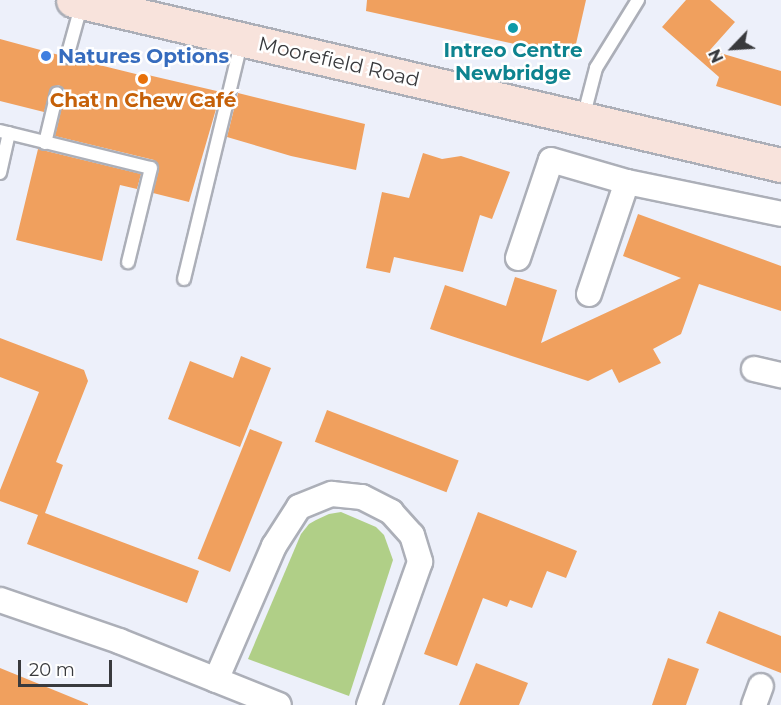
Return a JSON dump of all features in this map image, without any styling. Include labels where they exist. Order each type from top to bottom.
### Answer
[{"type":"street","name":"Moorefield Road","points":[[77,1],[781,165]]},
{"type":"street","points":[[518,258],[551,160],[627,182],[781,214]]},
{"type":"street","points":[[590,294],[627,182]]},
{"type":"street","points":[[754,369],[781,375]]},
{"type":"street","points":[[216,680],[274,546],[299,507],[333,494],[362,497],[392,512],[412,535],[420,561],[369,705]]},
{"type":"street","points":[[0,600],[119,641],[279,705]]},
{"type":"lane","points":[[583,119],[596,68],[638,0]]},
{"type":"lane","points":[[67,57],[77,1]]},
{"type":"lane","points":[[184,279],[242,39]]},
{"type":"lane","points":[[45,142],[57,93]]},
{"type":"lane","points":[[0,173],[4,132],[151,168],[128,262]]},
{"type":"green space","points":[[341,512],[376,527],[384,535],[393,560],[349,696],[248,659],[301,534],[309,524],[316,520]]},
{"type":"building","name":"Intreo Centre Newbridge","points":[[367,0],[586,0],[573,57],[366,11]]},
{"type":"building","points":[[686,0],[710,0],[735,22],[710,50],[781,71],[781,106],[716,86],[719,77],[662,27]]},
{"type":"building","points":[[0,39],[59,55],[61,62],[65,65],[72,63],[75,59],[221,92],[189,202],[153,193],[159,169],[154,160],[55,136],[65,94],[59,85],[51,88],[44,112],[0,101]]},
{"type":"building","points":[[238,93],[365,124],[356,170],[291,156],[227,137]]},
{"type":"building","points":[[38,149],[141,174],[137,189],[120,185],[102,261],[16,240]]},
{"type":"building","points":[[423,153],[442,159],[461,156],[510,172],[492,219],[480,215],[463,272],[394,257],[390,273],[366,268],[382,192],[409,198]]},
{"type":"building","points":[[638,214],[781,266],[781,311],[699,284],[681,334],[653,349],[661,363],[619,383],[612,369],[588,381],[430,329],[445,285],[506,306],[515,277],[557,290],[541,343],[681,278],[623,256]]},
{"type":"building","points":[[0,338],[84,370],[88,381],[56,462],[63,465],[45,513],[199,571],[187,603],[27,544],[38,515],[0,501],[0,490],[39,392],[0,377]]},
{"type":"building","points":[[241,356],[271,368],[240,447],[168,419],[190,361],[233,378]]},
{"type":"building","points":[[327,410],[459,461],[446,492],[315,442]]},
{"type":"building","points":[[250,429],[282,442],[230,572],[198,559]]},
{"type":"building","points":[[478,512],[577,551],[566,578],[547,571],[532,608],[510,600],[507,607],[483,598],[457,666],[424,654]]},
{"type":"building","points":[[719,611],[781,636],[781,673],[706,643]]},
{"type":"building","points":[[668,658],[699,669],[686,705],[652,705]]},
{"type":"building","points":[[476,663],[528,683],[519,705],[459,705]]},
{"type":"building","points":[[0,668],[88,704],[88,705],[0,705]]},
{"type":"place","name":"Intreo Centre Newbridge","points":[[513,28]]},
{"type":"place","name":"Natures Options","points":[[46,56]]},
{"type":"place","name":"Chat n Chew Café","points":[[143,79]]}]
